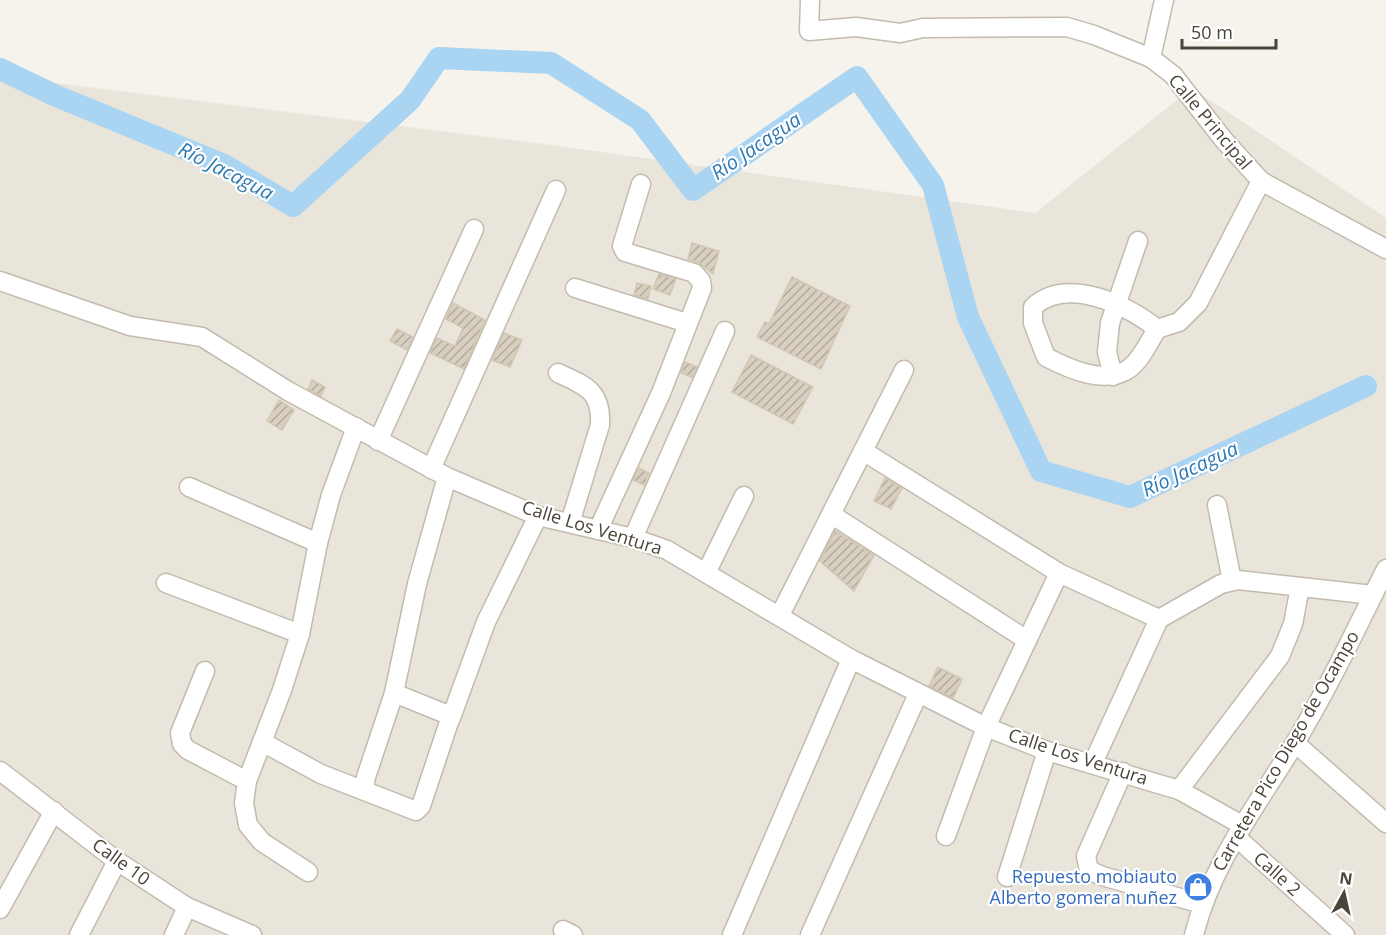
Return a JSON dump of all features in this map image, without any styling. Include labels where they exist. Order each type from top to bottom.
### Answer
[{"type":"street","name":"Calle Principal","points":[[810,0],[808,31],[856,27],[900,33],[923,28],[1067,27],[1094,34],[1151,58],[1173,75],[1223,140],[1261,181],[1386,249]]},
{"type":"street","points":[[1151,58],[1164,0]]},
{"type":"street","points":[[1156,329],[1143,318],[1116,306],[1069,292],[1043,298],[1033,307],[1033,323],[1046,357],[1081,371],[1113,376],[1130,368],[1156,329],[1179,322],[1198,303],[1261,181]]},
{"type":"street","points":[[598,530],[661,393],[702,288],[698,276],[626,252],[622,246],[641,184]]},
{"type":"street","points":[[364,790],[394,693],[439,473],[556,190]]},
{"type":"street","points":[[378,441],[474,229]]},
{"type":"street","points":[[1113,376],[1107,342],[1116,306],[1138,241]]},
{"type":"street","name":"Calle Los Ventura","points":[[0,281],[130,326],[202,338],[288,391],[439,473],[538,516],[633,538],[667,550],[707,571],[851,659],[918,694],[986,727],[1047,751],[1179,790],[1239,831]]},
{"type":"street","points":[[575,288],[687,323]]},
{"type":"street","points":[[633,538],[725,331]]},
{"type":"street","points":[[780,615],[904,370]]},
{"type":"street","points":[[558,373],[586,386],[595,396],[600,410],[600,425],[570,523]]},
{"type":"street","points":[[308,872],[262,842],[249,825],[244,803],[247,781],[300,634],[318,543],[331,495],[356,428]]},
{"type":"street","points":[[863,451],[1059,573],[1160,619]]},
{"type":"street","points":[[189,487],[318,543]]},
{"type":"street","points":[[707,571],[744,496]]},
{"type":"street","points":[[1217,505],[1232,581]]},
{"type":"street","points":[[832,515],[1028,640]]},
{"type":"street","points":[[262,742],[321,774],[413,811],[419,809],[486,621],[538,516]]},
{"type":"street","name":"Carretera Pico Diego de Ocampo","points":[[1194,935],[1202,904],[1239,831],[1295,743],[1386,569]]},
{"type":"street","points":[[946,836],[986,727],[1059,573]]},
{"type":"street","points":[[1093,763],[1160,619],[1232,581],[1246,580],[1373,595]]},
{"type":"street","points":[[166,583],[300,634]]},
{"type":"street","points":[[1179,790],[1280,656],[1293,624],[1300,587]]},
{"type":"street","points":[[732,935],[851,659]]},
{"type":"street","points":[[205,671],[180,733],[182,744],[188,750],[247,781]]},
{"type":"street","points":[[394,693],[449,714],[452,718]]},
{"type":"street","points":[[810,935],[918,694]]},
{"type":"street","points":[[1295,743],[1386,823]]},
{"type":"street","points":[[1007,877],[1047,751]]},
{"type":"street","name":"Calle 10","points":[[0,771],[117,861],[187,907],[252,935]]},
{"type":"street","points":[[1123,772],[1086,856],[1089,870],[1102,876],[1202,904]]},
{"type":"street","points":[[0,909],[54,811]]},
{"type":"street","name":"Calle 2","points":[[1239,831],[1345,935]]},
{"type":"street","points":[[79,935],[117,861]]},
{"type":"street","points":[[174,935],[187,907]]},
{"type":"shaded area","points":[[0,76],[552,145],[1035,213],[1192,88],[1386,218],[1386,935],[0,935]]},
{"type":"building","points":[[692,243],[719,251],[713,274],[698,262],[688,259]]},
{"type":"building","points":[[659,274],[676,279],[670,295],[653,289]]},
{"type":"building","points":[[792,277],[850,306],[821,369],[757,337],[765,322],[769,324]]},
{"type":"building","points":[[637,283],[651,286],[648,299],[634,295]]},
{"type":"building","points":[[453,303],[485,320],[464,369],[430,353],[437,338],[455,346],[463,328],[446,319]]},
{"type":"building","points":[[397,329],[413,337],[407,350],[390,341]]},
{"type":"building","points":[[504,333],[522,340],[510,367],[492,360]]},
{"type":"building","points":[[751,355],[813,387],[793,424],[732,392]]},
{"type":"building","points":[[685,362],[697,367],[692,377],[681,373]]},
{"type":"building","points":[[312,380],[325,387],[321,396],[308,389]]},
{"type":"building","points":[[279,400],[294,410],[282,430],[267,421]]},
{"type":"building","points":[[639,468],[649,473],[644,485],[633,480]]},
{"type":"building","points":[[885,478],[902,488],[891,509],[874,501]]},
{"type":"building","points":[[835,531],[874,555],[854,591],[820,561]]},
{"type":"building","points":[[938,667],[962,679],[953,698],[929,686]]},
{"type":"waterway","name":"Río Jacagua","points":[[0,69],[54,95],[224,165],[293,206],[410,100],[439,58],[551,63],[640,120],[693,190],[857,77],[933,185],[968,317],[1041,471],[1130,497],[1366,386]]},
{"type":"place","name":"Repuesto mobiauto Alberto gomera nuñez","points":[[1198,887]]}]
